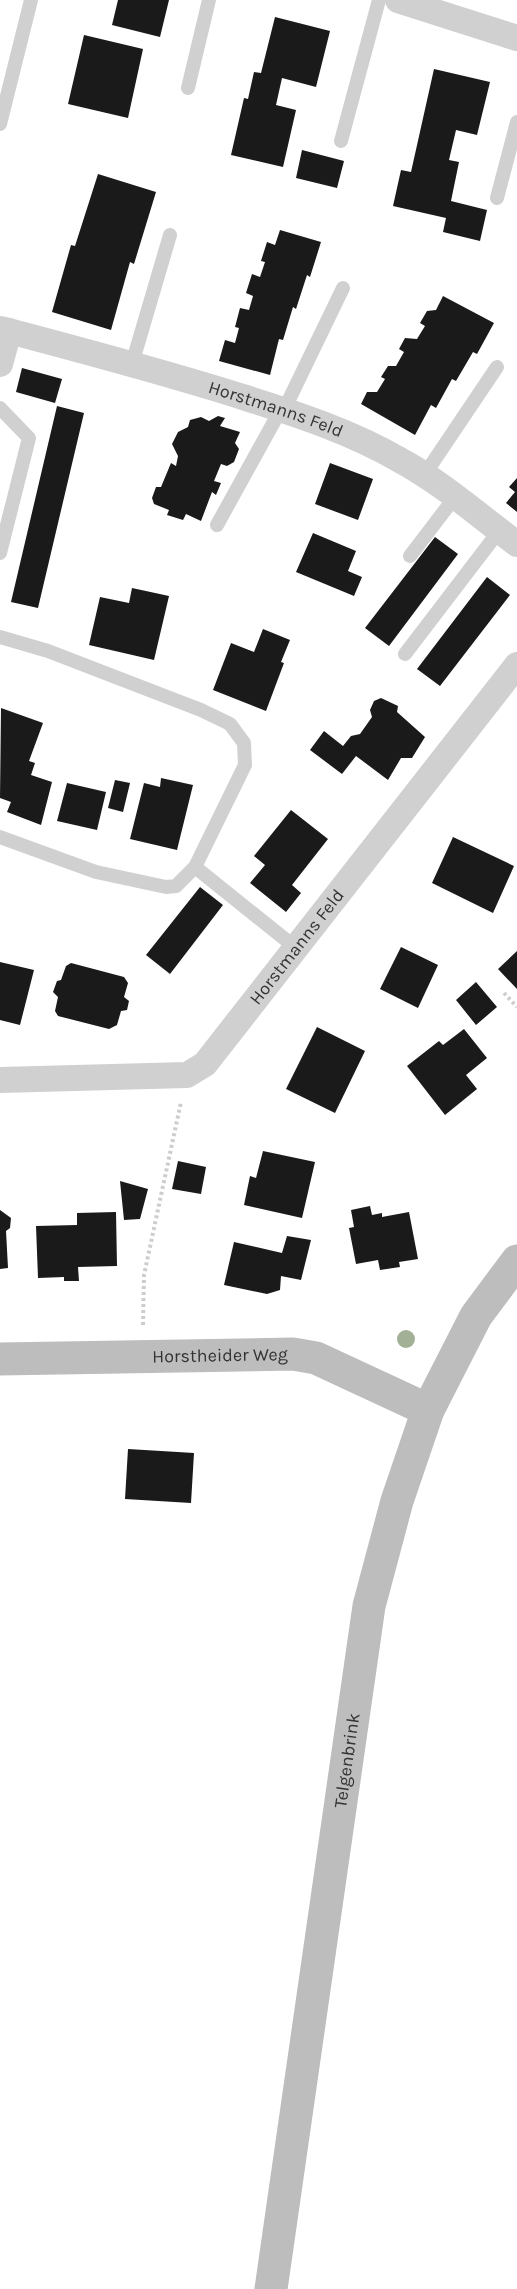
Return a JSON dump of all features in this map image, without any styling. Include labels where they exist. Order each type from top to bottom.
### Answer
[{"type":"street","points":[[398,0],[517,38]]},
{"type":"street","points":[[0,364],[4,330]]},
{"type":"street","name":"Horstmanns Feld","points":[[4,330],[191,380],[283,410],[354,437],[425,474],[508,537]]},
{"type":"street","name":"Horstmanns Feld","points":[[187,1075],[205,1064],[517,665]]},
{"type":"street","points":[[0,1080],[187,1075]]},
{"type":"street","name":"Telgenbrink","points":[[271,2289],[369,1606],[397,1501],[428,1410],[476,1316],[517,1262]]},
{"type":"street","name":"Horstheider Weg","points":[[0,1359],[293,1354],[316,1358],[428,1410]]},
{"type":"lane","points":[[0,124],[31,0]]},
{"type":"lane","points":[[188,88],[209,0]]},
{"type":"lane","points":[[341,141],[379,0]]},
{"type":"lane","points":[[497,198],[517,122]]},
{"type":"lane","points":[[132,364],[170,235]]},
{"type":"lane","points":[[217,525],[283,410],[343,288]]},
{"type":"lane","points":[[425,474],[496,367]]},
{"type":"lane","points":[[0,408],[29,438],[0,553]]},
{"type":"lane","points":[[410,556],[455,497]]},
{"type":"lane","points":[[405,654],[508,537]]},
{"type":"lane","points":[[0,637],[48,651],[201,710],[230,724],[244,743],[245,765],[195,867],[176,886],[166,887],[96,872],[0,837]]},
{"type":"lane","points":[[195,867],[296,948]]},
{"type":"path","points":[[504,993],[517,1007]]},
{"type":"path","points":[[142,1356],[144,1275],[187,1075]]},
{"type":"building","points":[[118,0],[169,0],[160,37],[112,25]]},
{"type":"building","points":[[275,17],[330,31],[316,87],[282,78],[276,105],[296,110],[283,167],[231,155],[244,98],[248,99],[254,72],[261,73]]},
{"type":"building","points":[[84,35],[143,49],[128,118],[68,104]]},
{"type":"building","points":[[434,69],[490,82],[477,135],[456,130],[449,160],[459,162],[451,201],[487,210],[480,241],[443,232],[446,218],[393,206],[401,170],[411,172]]},
{"type":"building","points":[[302,150],[344,161],[337,188],[296,178]]},
{"type":"building","points":[[98,174],[156,192],[134,264],[130,262],[111,330],[52,312],[71,245],[75,246]]},
{"type":"building","points":[[280,230],[321,242],[310,277],[307,275],[296,309],[293,307],[283,340],[279,339],[270,375],[219,361],[225,340],[235,343],[239,328],[235,327],[240,308],[249,310],[253,296],[246,293],[252,274],[260,277],[265,262],[261,261],[267,242],[275,245]]},
{"type":"building","points":[[443,296],[494,323],[477,354],[473,352],[456,381],[452,379],[436,408],[431,405],[415,435],[361,404],[367,392],[377,392],[385,379],[381,377],[388,366],[396,366],[404,352],[399,349],[405,338],[417,339],[425,326],[420,323],[427,311],[436,310]]},
{"type":"building","points":[[22,368],[62,379],[55,403],[16,392]]},
{"type":"building","points":[[57,406],[84,413],[38,608],[11,602]]},
{"type":"building","points":[[218,416],[225,418],[220,426],[240,432],[235,443],[239,449],[234,462],[227,466],[221,464],[214,481],[221,483],[216,495],[212,492],[201,521],[186,514],[183,520],[167,515],[169,510],[154,504],[152,498],[156,487],[161,487],[171,463],[176,466],[178,456],[172,444],[178,432],[188,427],[190,420],[201,417],[209,421]]},
{"type":"building","points":[[330,463],[373,479],[358,520],[315,504]]},
{"type":"building","points":[[517,478],[517,512],[506,503],[515,492],[509,487]]},
{"type":"building","points":[[313,533],[356,551],[348,571],[362,577],[354,596],[296,572]]},
{"type":"building","points":[[435,537],[458,554],[389,646],[365,628]]},
{"type":"building","points":[[487,577],[510,595],[440,686],[417,669]]},
{"type":"building","points":[[132,588],[169,596],[154,660],[89,645],[100,597],[129,603]]},
{"type":"building","points":[[263,629],[290,640],[266,711],[213,690],[231,643],[254,652]]},
{"type":"building","points":[[381,698],[398,706],[397,712],[425,737],[412,758],[401,758],[388,780],[356,756],[342,774],[310,750],[324,731],[343,746],[351,736],[360,734],[372,717],[370,710],[374,701]]},
{"type":"building","points":[[1,708],[43,723],[29,761],[35,763],[31,775],[52,782],[41,825],[7,812],[11,802],[0,798]]},
{"type":"building","points":[[161,778],[193,785],[177,850],[130,839],[144,783],[160,787]]},
{"type":"building","points":[[115,780],[130,783],[123,812],[108,808]]},
{"type":"building","points":[[67,783],[106,792],[97,830],[57,821]]},
{"type":"building","points":[[291,810],[328,839],[292,885],[301,893],[286,912],[250,883],[265,865],[254,856]]},
{"type":"building","points":[[453,837],[514,866],[493,913],[432,883]]},
{"type":"building","points":[[200,887],[223,905],[170,974],[146,955]]},
{"type":"building","points":[[401,947],[438,965],[418,1008],[380,989]]},
{"type":"building","points":[[517,951],[517,989],[498,969]]},
{"type":"building","points":[[0,962],[34,970],[20,1025],[0,1020]]},
{"type":"building","points":[[71,963],[124,977],[128,983],[124,997],[129,1001],[127,1010],[121,1011],[117,1025],[109,1029],[58,1016],[55,1011],[58,997],[53,992],[66,966]]},
{"type":"building","points":[[476,982],[497,1007],[476,1025],[456,1000]]},
{"type":"building","points":[[317,1027],[365,1051],[335,1113],[286,1089]]},
{"type":"building","points":[[464,1029],[487,1058],[466,1075],[477,1089],[445,1115],[407,1066],[439,1041],[443,1045]]},
{"type":"building","points":[[263,1151],[315,1162],[302,1218],[244,1205],[250,1176],[256,1178]]},
{"type":"building","points":[[178,1161],[206,1167],[201,1194],[172,1189]]},
{"type":"building","points":[[120,1181],[148,1189],[140,1219],[124,1220]]},
{"type":"building","points":[[370,1206],[372,1215],[382,1213],[382,1217],[409,1212],[418,1259],[399,1262],[400,1267],[380,1270],[378,1260],[356,1264],[349,1228],[354,1227],[351,1210]]},
{"type":"building","points":[[0,1210],[11,1218],[10,1228],[6,1231],[8,1268],[0,1269]]},
{"type":"building","points":[[116,1212],[117,1266],[78,1267],[79,1281],[64,1281],[64,1277],[38,1278],[36,1226],[77,1225],[77,1213]]},
{"type":"building","points":[[287,1236],[311,1240],[301,1280],[281,1276],[280,1290],[267,1294],[224,1285],[234,1242],[282,1253]]},
{"type":"building","points":[[128,1449],[194,1453],[191,1503],[125,1499]]}]
